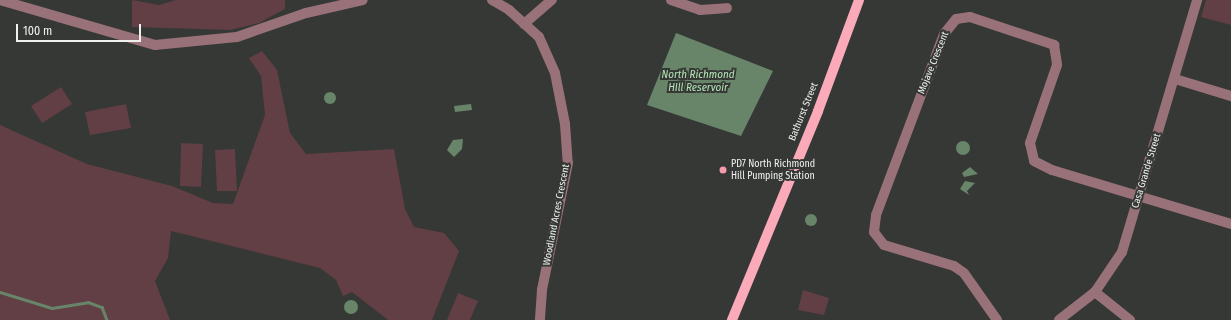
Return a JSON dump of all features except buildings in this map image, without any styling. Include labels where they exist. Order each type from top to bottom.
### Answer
[{"type":"main road","name":"Bathurst Street","points":[[732,320],[818,111],[859,0]]},
{"type":"street","points":[[0,0],[155,45],[237,37],[306,13],[362,0]]},
{"type":"street","name":"Woodland Acres Crescent","points":[[492,0],[539,37],[555,73],[568,163],[542,290],[540,320]]},
{"type":"street","points":[[524,24],[552,0]]},
{"type":"street","points":[[671,0],[700,10],[726,8]]},
{"type":"street","name":"Casa Grande Street","points":[[1059,320],[1095,292],[1122,252],[1140,197],[1198,0]]},
{"type":"street","name":"Mojave Crescent","points":[[997,320],[964,273],[954,266],[884,245],[874,232],[876,215],[944,34],[956,19],[970,17],[1054,45],[1057,65],[1030,143],[1030,155],[1044,167],[1140,197]]},
{"type":"street","points":[[1175,79],[1231,96]]},
{"type":"street","points":[[1140,197],[1231,224]]},
{"type":"street","points":[[1095,292],[1130,320]]},
{"type":"shaded area","points":[[132,0],[159,5],[176,0],[285,0],[285,9],[259,23],[230,30],[132,27]]},
{"type":"shaded area","points":[[1206,0],[1231,0],[1231,25],[1201,17]]},
{"type":"shaded area","points":[[262,51],[277,70],[290,133],[306,154],[394,149],[405,209],[414,227],[444,233],[459,251],[432,320],[388,320],[352,292],[343,296],[336,280],[320,268],[171,231],[168,258],[155,281],[170,320],[0,320],[0,125],[87,164],[172,186],[213,203],[233,204],[265,115],[261,76],[249,58]]},
{"type":"shaded area","points":[[61,87],[72,104],[42,123],[31,106]]},
{"type":"shaded area","points":[[126,104],[131,128],[90,135],[85,112]]},
{"type":"shaded area","points":[[181,143],[203,144],[201,187],[180,186]]},
{"type":"shaded area","points":[[235,149],[237,191],[217,191],[215,150]]},
{"type":"shaded area","points":[[803,290],[829,298],[824,315],[798,310]]},
{"type":"shaded area","points":[[458,293],[478,301],[470,320],[447,320]]},
{"type":"water","name":"North Richmond HIll Reservoir","points":[[676,33],[773,71],[741,136],[647,105]]},
{"type":"water","points":[[328,92],[332,92],[336,98],[332,104],[328,104],[324,100],[324,96]]},
{"type":"water","points":[[471,104],[472,110],[455,112],[454,106]]},
{"type":"water","points":[[463,139],[462,149],[454,157],[447,150],[453,140]]},
{"type":"water","points":[[960,141],[966,141],[970,145],[970,151],[966,155],[960,155],[956,151],[956,145]]},
{"type":"water","points":[[970,167],[978,174],[964,177],[962,173]]},
{"type":"water","points":[[965,181],[975,183],[967,191],[969,195],[960,189]]},
{"type":"water","points":[[809,214],[813,214],[817,220],[813,226],[809,226],[805,222],[805,218]]},
{"type":"water","points":[[351,300],[356,302],[358,307],[356,312],[351,314],[346,312],[344,307],[346,302]]},
{"type":"waterway","points":[[0,292],[52,308],[88,302],[102,307],[107,320]]},
{"type":"place","name":"PD7 North Richmond Hill Pumping Station","points":[[723,170]]}]
